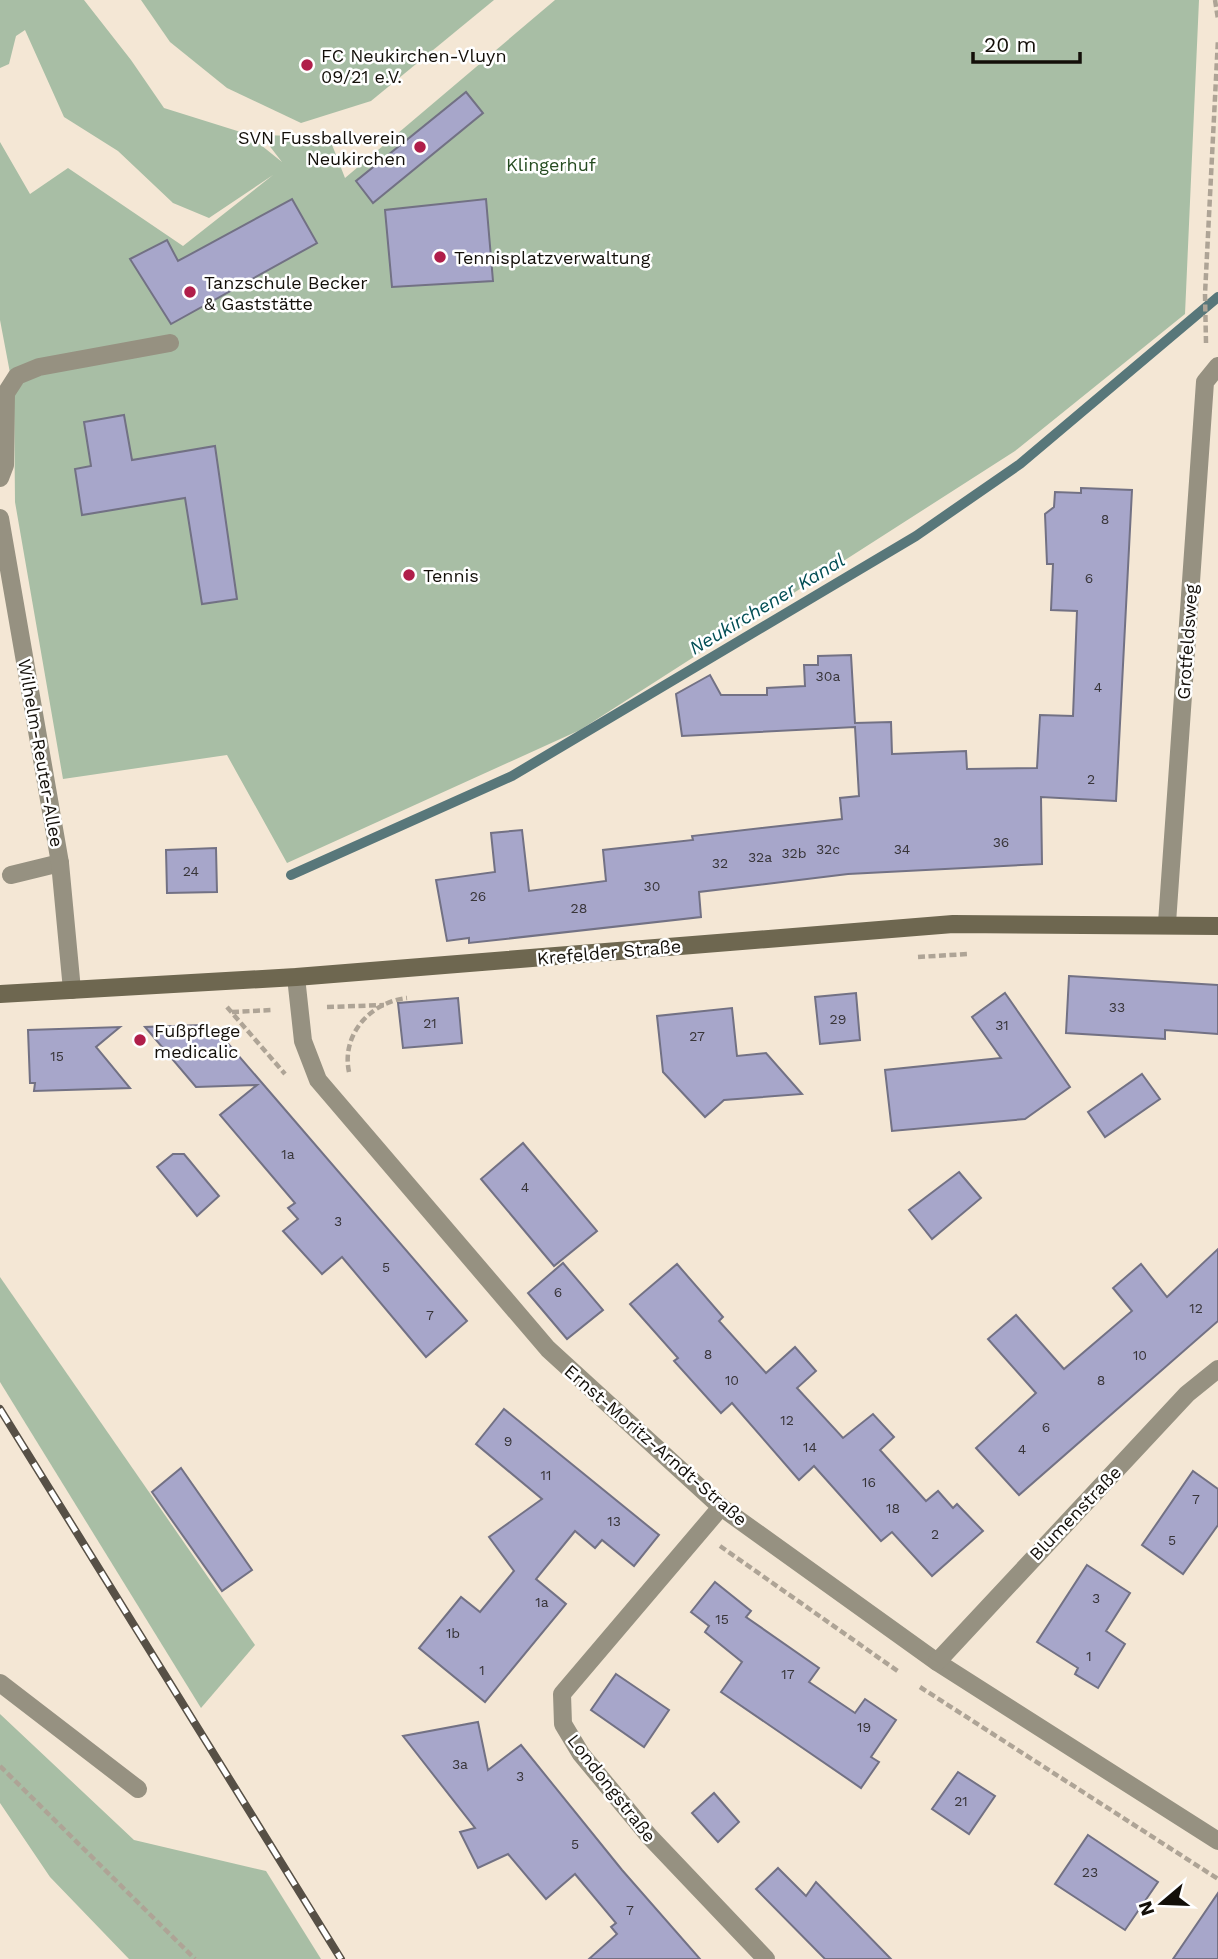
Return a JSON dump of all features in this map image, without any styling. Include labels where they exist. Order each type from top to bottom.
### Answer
[{"type":"main road","name":"Krefelder Straße","points":[[0,994],[296,977],[953,924],[1167,923],[1218,926]]},
{"type":"street","points":[[0,478],[5,465],[6,393],[17,376],[39,367],[170,343]]},
{"type":"street","name":"Grotfeldsweg","points":[[1167,923],[1205,382],[1218,366]]},
{"type":"street","name":"Wilhelm-Reuter-Allee","points":[[0,518],[60,863],[72,990]]},
{"type":"street","points":[[11,875],[60,863]]},
{"type":"street","name":"Ernst-Moritz-Arndt-Straße","points":[[296,977],[303,1041],[318,1080],[548,1349],[721,1507],[937,1662],[1218,1841]]},
{"type":"street","name":"Blumenstraße","points":[[937,1662],[1187,1394],[1218,1369]]},
{"type":"street","name":"Londongstraße","points":[[721,1507],[562,1694],[563,1724],[581,1754],[649,1836],[766,1959]]},
{"type":"street","points":[[0,1683],[138,1789]]},
{"type":"path","points":[[1215,0],[1218,19]]},
{"type":"path","points":[[1206,326],[1205,294],[1218,39]]},
{"type":"path","points":[[914,957],[982,953]]},
{"type":"path","points":[[350,1079],[346,1059],[353,1031],[384,1004],[410,998]]},
{"type":"path","points":[[0,1766],[195,1959]]},
{"type":"green space","name":"Klingerhuf","points":[[0,0],[84,0],[164,108],[247,134],[282,162],[261,135],[329,137],[345,178],[555,0],[1199,0],[1185,314],[1015,451],[580,730],[287,863],[227,755],[63,779],[15,502],[14,394],[0,320],[0,142],[30,194],[68,168],[183,246],[273,175],[209,218],[173,203],[118,151],[64,117],[25,30],[16,36],[9,64],[0,68]]},
{"type":"green space","name":"FC Neukirchen-Vluyn 09/21 e.V.","points":[[141,0],[494,0],[371,101],[301,123],[227,88],[170,42]]},
{"type":"green space","points":[[0,1277],[255,1645],[201,1708],[0,1382]]},
{"type":"green space","points":[[0,1714],[134,1840],[266,1871],[321,1959],[129,1959],[50,1877],[0,1803]]},
{"type":"building","name":"SVN Fussballverein Neukirchen","points":[[466,92],[483,113],[373,203],[356,181]]},
{"type":"building","name":"Tanzschule Becker & Gaststätte","points":[[292,199],[317,243],[171,324],[130,259],[167,240],[178,261]]},
{"type":"building","name":"Tennisplatzverwaltung","points":[[486,199],[493,281],[392,287],[385,210]]},
{"type":"building","points":[[124,415],[132,460],[215,446],[237,599],[202,604],[185,498],[82,515],[75,469],[91,466],[84,422]]},
{"type":"building","points":[[1081,488],[1132,490],[1116,801],[1041,797],[1042,864],[848,874],[699,892],[701,917],[469,943],[469,938],[447,941],[436,880],[495,872],[491,833],[522,830],[529,891],[606,881],[603,850],[693,840],[692,836],[842,819],[840,798],[859,796],[855,727],[682,736],[676,694],[710,675],[721,695],[767,695],[767,688],[805,686],[804,665],[818,665],[818,656],[851,655],[855,723],[891,722],[892,754],[966,751],[967,769],[1037,768],[1040,715],[1073,716],[1077,611],[1051,610],[1053,564],[1047,564],[1045,514],[1054,507],[1055,492],[1081,493]]},
{"type":"building","points":[[216,848],[217,892],[167,893],[166,850]]},
{"type":"building","points":[[1069,976],[1218,985],[1218,1034],[1165,1030],[1165,1039],[1066,1033]]},
{"type":"building","points":[[856,993],[860,1040],[820,1044],[815,997]]},
{"type":"building","points":[[1005,993],[1070,1087],[1025,1119],[892,1131],[885,1070],[1001,1058],[972,1017]]},
{"type":"building","points":[[458,998],[462,1043],[403,1048],[398,1003]]},
{"type":"building","points":[[732,1008],[737,1056],[766,1053],[802,1094],[724,1100],[705,1117],[663,1072],[657,1016]]},
{"type":"building","points":[[203,1025],[219,1033],[467,1321],[426,1357],[342,1257],[322,1274],[283,1231],[298,1219],[288,1208],[295,1203],[220,1115],[257,1085],[196,1087],[145,1027]]},
{"type":"building","points":[[120,1027],[96,1047],[130,1088],[34,1091],[35,1083],[30,1083],[28,1030]]},
{"type":"building","points":[[1142,1074],[1160,1099],[1105,1137],[1088,1112]]},
{"type":"building","points":[[523,1143],[597,1231],[554,1266],[481,1179]]},
{"type":"building","points":[[173,1154],[184,1154],[219,1196],[197,1216],[157,1167]]},
{"type":"building","points":[[959,1172],[981,1198],[932,1239],[909,1210]]},
{"type":"building","points":[[1218,1249],[1218,1321],[1019,1495],[976,1448],[1036,1393],[988,1339],[1016,1315],[1064,1369],[1132,1311],[1113,1288],[1141,1264],[1167,1297]]},
{"type":"building","points":[[563,1263],[603,1310],[567,1339],[528,1293]]},
{"type":"building","points":[[677,1264],[723,1317],[719,1321],[766,1373],[795,1347],[816,1371],[797,1388],[843,1438],[873,1414],[894,1437],[880,1450],[926,1501],[938,1491],[953,1508],[957,1504],[983,1531],[932,1576],[892,1532],[881,1541],[814,1466],[799,1480],[732,1403],[721,1413],[674,1361],[678,1358],[630,1304]]},
{"type":"building","points":[[504,1409],[659,1535],[634,1566],[602,1540],[595,1548],[575,1531],[536,1579],[566,1604],[485,1702],[419,1648],[461,1597],[480,1612],[514,1571],[489,1537],[542,1499],[476,1444]]},
{"type":"building","points":[[181,1468],[252,1570],[222,1591],[152,1492]]},
{"type":"building","points":[[1193,1471],[1218,1489],[1218,1525],[1183,1574],[1142,1545]]},
{"type":"building","points":[[1087,1565],[1130,1593],[1106,1631],[1125,1644],[1098,1688],[1075,1674],[1078,1668],[1037,1642]]},
{"type":"building","points":[[715,1582],[751,1611],[746,1617],[819,1668],[809,1682],[855,1713],[865,1699],[896,1720],[871,1757],[879,1762],[861,1788],[721,1692],[742,1662],[705,1632],[709,1626],[691,1612]]},
{"type":"building","points":[[616,1674],[669,1710],[644,1747],[591,1710]]},
{"type":"building","points":[[478,1722],[488,1770],[521,1745],[622,1870],[700,1959],[589,1959],[617,1934],[611,1927],[616,1923],[575,1874],[546,1899],[508,1854],[478,1868],[460,1832],[475,1828],[403,1736]]},
{"type":"building","points":[[958,1772],[995,1796],[969,1834],[932,1809]]},
{"type":"building","points":[[714,1793],[739,1822],[718,1842],[692,1813]]},
{"type":"building","points":[[1088,1835],[1158,1882],[1125,1930],[1055,1884]]},
{"type":"building","points":[[778,1868],[806,1896],[816,1882],[891,1959],[825,1959],[756,1889]]},
{"type":"building","points":[[1218,1893],[1218,1959],[1173,1959]]},
{"type":"waterway","name":"Neukirchener Kanal","points":[[291,875],[512,776],[916,536],[1020,464],[1218,297]]},
{"type":"railway","points":[[0,1409],[341,1959]]},
{"type":"place","name":"FC Neukirchen-Vluyn 09/21 e.V.","points":[[307,65]]},
{"type":"place","name":"SVN Fussballverein Neukirchen","points":[[420,147]]},
{"type":"place","name":"Tennisplatzverwaltung","points":[[440,257]]},
{"type":"place","name":"Tanzschule Becker & Gaststätte","points":[[190,292]]},
{"type":"place","name":"Tennis","points":[[409,575]]},
{"type":"place","name":"Fußpflege medicalic","points":[[140,1040]]}]
